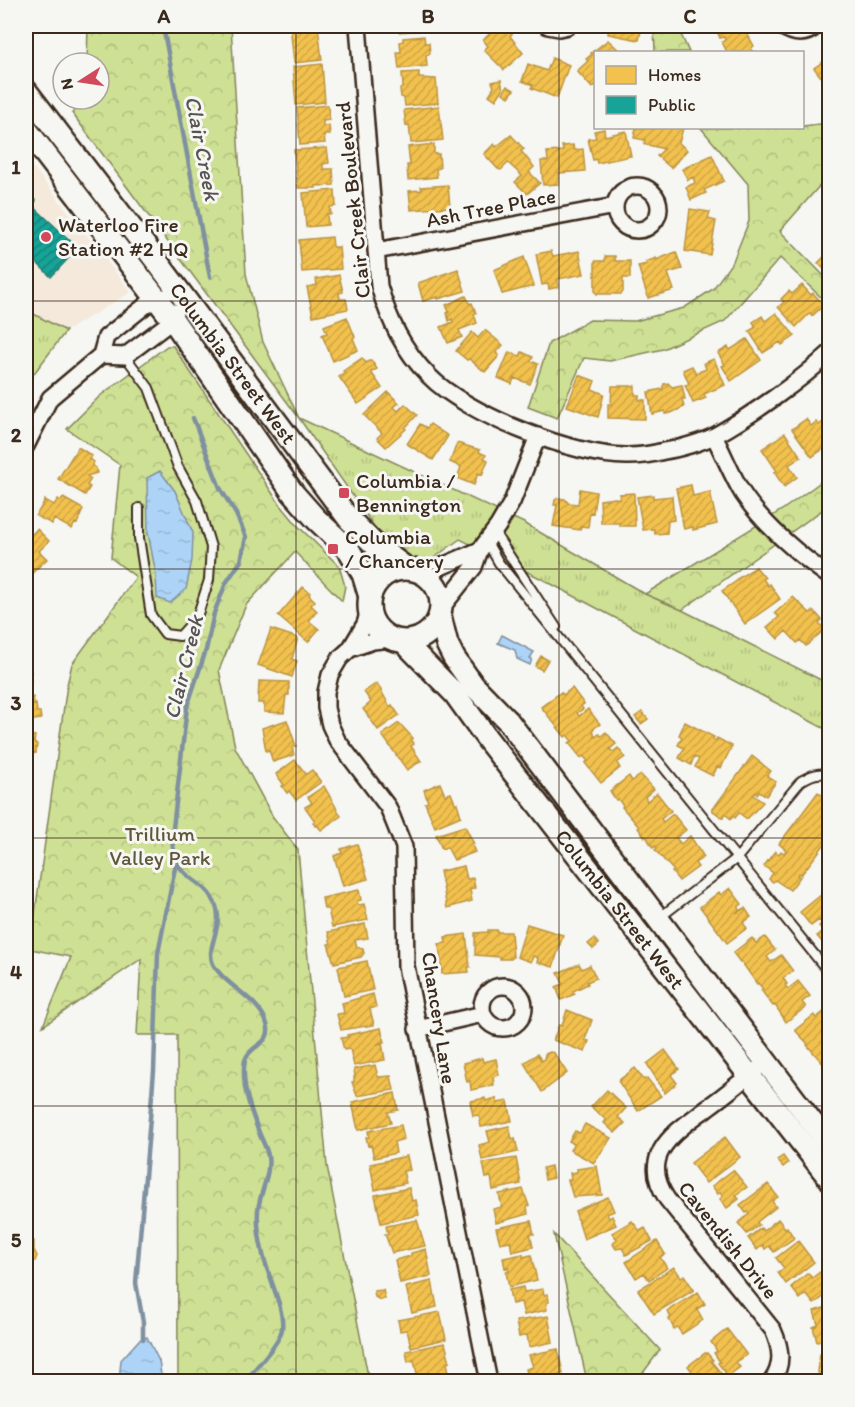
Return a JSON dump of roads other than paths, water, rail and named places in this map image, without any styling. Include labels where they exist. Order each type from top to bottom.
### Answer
[{"type":"main road","name":"Columbia Street West","points":[[26,91],[349,519],[375,545],[416,572]]},
{"type":"main road","name":"Columbia Street West","points":[[26,129],[172,320],[293,493],[349,550],[363,574],[369,604]]},
{"type":"main road","points":[[39,146],[58,132]]},
{"type":"main road","points":[[397,570],[416,572],[438,588],[441,611],[435,627],[427,635],[416,640],[397,640],[376,627],[369,604],[380,579],[397,570]]},
{"type":"main road","name":"Columbia Street West","points":[[441,611],[447,644],[466,676],[508,721],[830,1146]]},
{"type":"main road","name":"Columbia Street West","points":[[397,640],[455,694],[488,740],[830,1179]]},
{"type":"street","name":"Clair Creek Boulevard","points":[[358,26],[379,286],[388,316],[406,349],[429,377],[475,409],[537,436],[577,449],[627,456],[666,451],[714,436],[811,370],[830,353]]},
{"type":"street","points":[[548,26],[559,28],[568,26]]},
{"type":"street","points":[[781,26],[789,31],[800,33],[812,30],[816,26]]},
{"type":"street","name":"Ash Tree Place","points":[[376,251],[615,206]]},
{"type":"street","points":[[26,446],[50,398],[100,355],[106,337],[155,298],[181,294],[172,320],[125,356],[100,355]]},
{"type":"street","points":[[441,611],[474,567],[487,541],[512,502],[537,436]]},
{"type":"street","points":[[714,436],[744,494],[768,524],[794,550],[830,577]]},
{"type":"street","points":[[416,572],[487,541]]},
{"type":"street","name":"Chancery Lane","points":[[369,604],[365,624],[330,675],[326,692],[326,708],[337,740],[388,807],[404,847],[406,966],[489,1382]]},
{"type":"street","points":[[350,649],[374,641],[397,640]]},
{"type":"street","points":[[417,1029],[483,1014]]},
{"type":"street","name":"Cavendish Drive","points":[[765,1062],[676,1132],[661,1148],[654,1172],[657,1185],[667,1199],[773,1330],[779,1344],[781,1359],[776,1376],[771,1382]]},
{"type":"lane","points":[[125,356],[149,388],[178,467],[197,501],[211,547],[209,580],[197,617],[180,636],[165,634],[151,615],[139,537],[139,508]]},
{"type":"lane","points":[[487,541],[499,563],[830,974]]},
{"type":"lane","points":[[487,541],[577,658]]},
{"type":"lane","points":[[657,920],[737,858],[801,781],[822,772],[830,774]]},
{"type":"water","points":[[160,471],[175,491],[193,533],[192,560],[186,589],[170,603],[157,598],[156,574],[148,533],[147,478]]},
{"type":"water","points":[[502,635],[534,652],[530,658],[532,659],[530,665],[517,659],[515,650],[498,643]]},
{"type":"water","points":[[147,1337],[159,1361],[162,1381],[119,1381],[121,1360],[139,1340]]},
{"type":"waterway","name":"Clair Creek","points":[[163,26],[210,277]]},
{"type":"waterway","name":"Clair Creek","points":[[193,418],[220,488],[236,514],[246,537],[241,561],[226,583],[214,613],[206,650],[187,707],[172,837],[174,853],[183,872],[204,888],[216,906],[218,922],[211,951],[213,964],[218,972],[257,1007],[263,1015],[268,1030],[265,1039],[247,1056],[244,1063],[244,1076],[249,1105],[268,1156],[267,1176],[259,1203],[258,1225],[264,1259],[281,1311],[282,1329],[274,1346],[252,1373],[251,1382]]},
{"type":"waterway","points":[[143,1339],[143,1322],[136,1283],[154,1071],[158,953],[176,863]]},
{"type":"place","name":"Waterloo Fire Station #2 HQ","points":[[46,237]]},
{"type":"place","name":"Columbia / Bennington","points":[[344,493]]},
{"type":"place","name":"Columbia / Chancery","points":[[333,549]]},
{"type":"park label","name":"Trillium Valley Park","points":[[160,846]]}]
